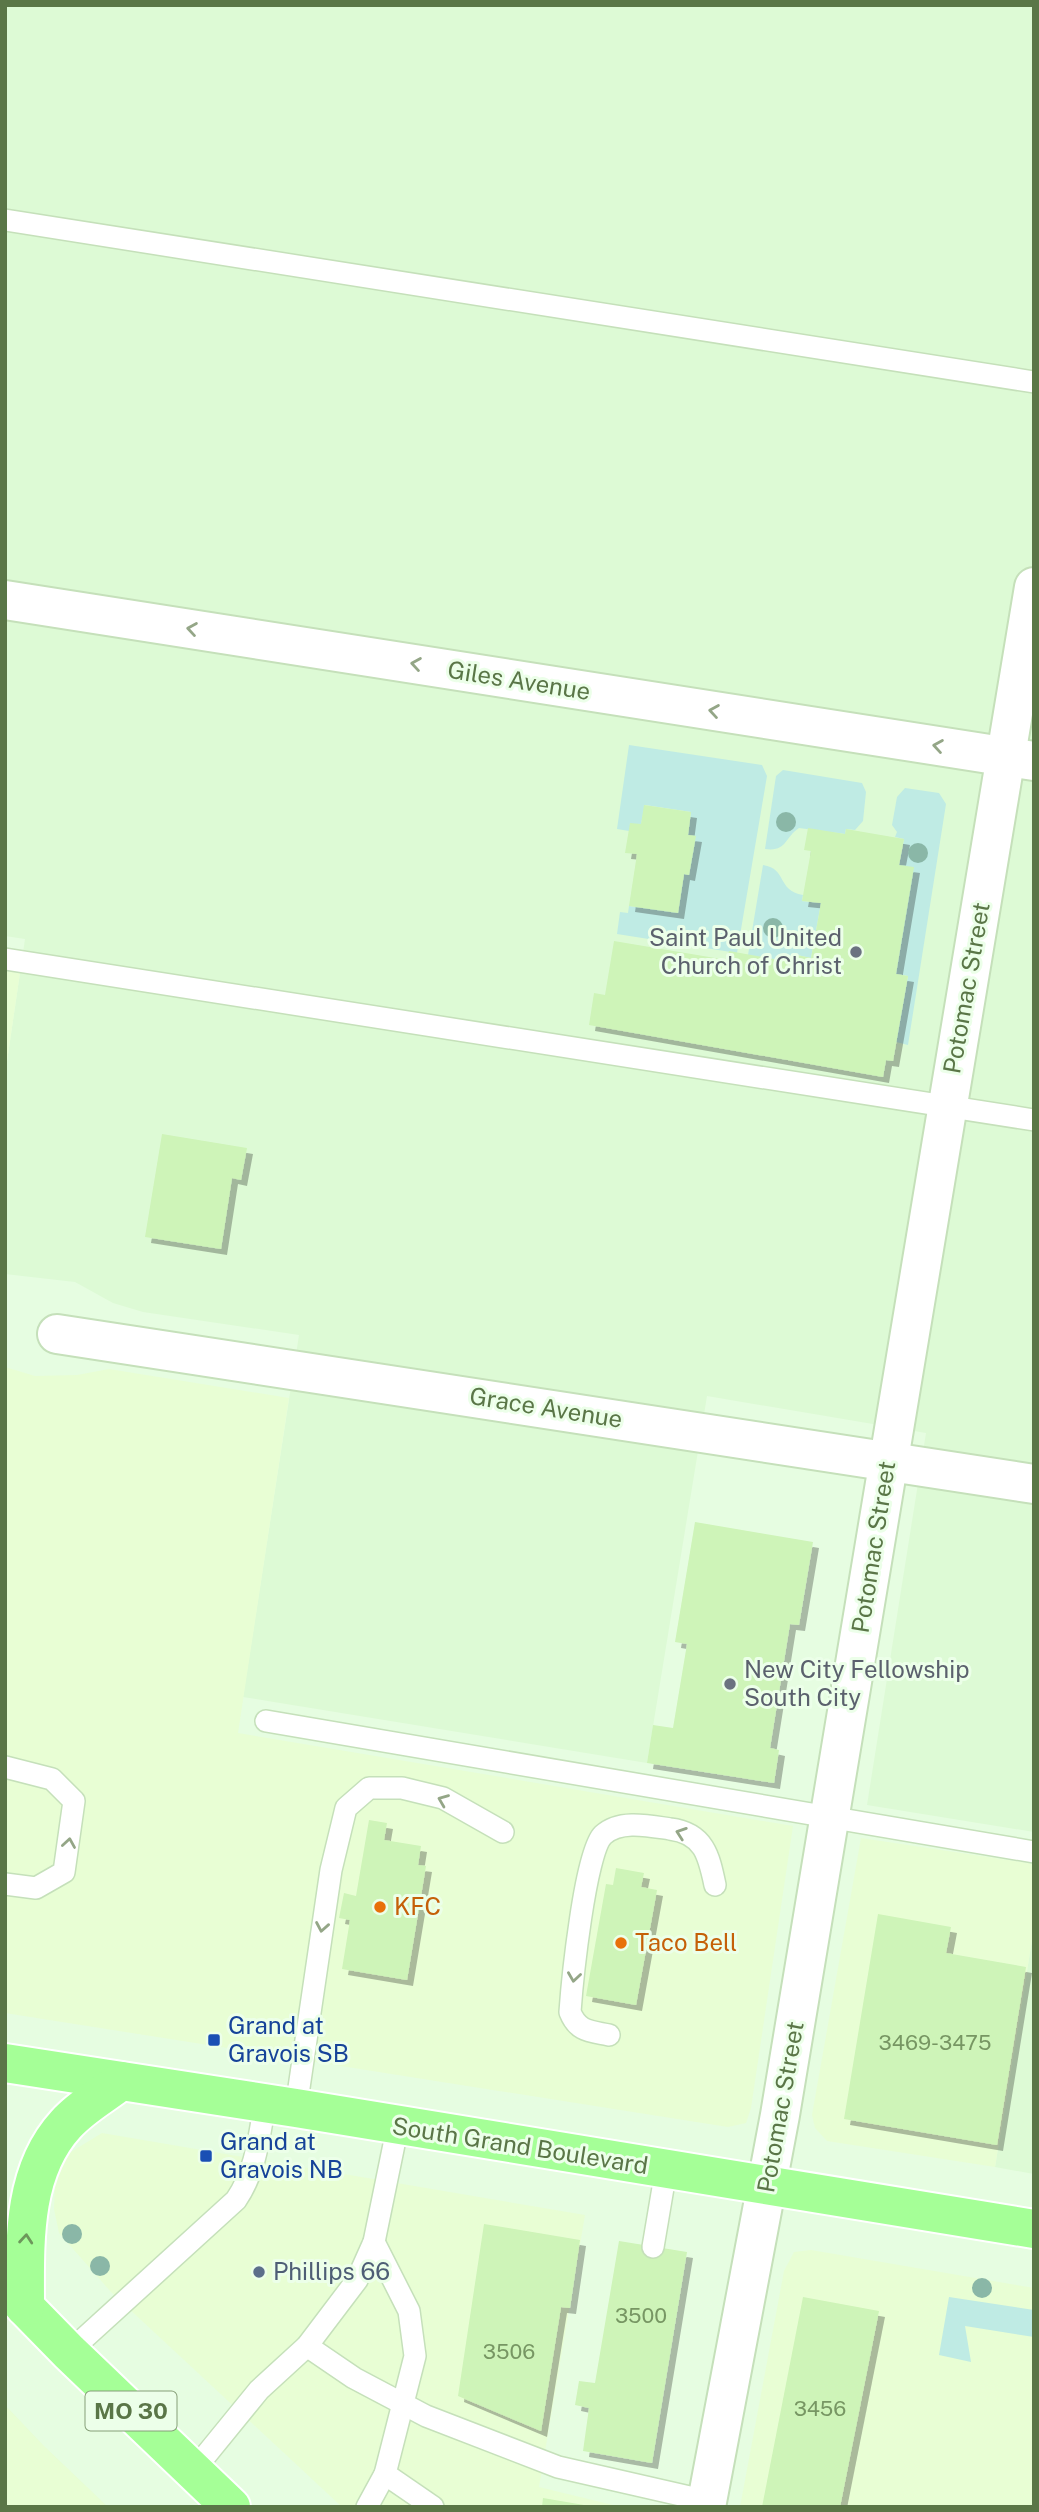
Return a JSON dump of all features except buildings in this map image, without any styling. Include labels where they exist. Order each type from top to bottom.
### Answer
[{"type":"main road","name":"South Grand Boulevard","points":[[5,2063],[281,2105],[1034,2229]]},
{"type":"main road","points":[[15,2295],[26,2250],[31,2189],[35,2175],[54,2139],[67,2122],[121,2081]]},
{"type":"main road","name":"MO 30","points":[[15,2295],[69,2352],[231,2507]]},
{"type":"street","name":"Potomac Street","points":[[706,2504],[768,2187],[947,1105],[1020,759],[1034,587]]},
{"type":"street","name":"Giles Avenue","points":[[5,600],[1020,759]]},
{"type":"street","name":"Grace Avenue","points":[[57,1334],[1034,1484]]},
{"type":"lane","points":[[5,220],[1034,383]]},
{"type":"lane","points":[[5,959],[1034,1120]]},
{"type":"lane","points":[[267,1721],[1034,1852]]},
{"type":"lane","points":[[5,1767],[52,1779],[74,1801],[64,1872],[36,1888],[5,1884]]},
{"type":"lane","points":[[69,2352],[236,2200],[244,2188],[281,2105],[318,1949],[331,1870],[346,1808],[369,1788],[402,1788],[443,1798],[503,1832]]},
{"type":"lane","points":[[609,2035],[585,2030],[575,2024],[570,2012],[588,1874],[593,1850],[603,1835],[617,1827],[637,1825],[681,1830],[700,1841],[710,1861],[715,1885]]},
{"type":"lane","points":[[193,2471],[259,2390],[307,2346],[357,2280],[374,2242],[398,2125]]},
{"type":"lane","points":[[653,2247],[666,2170]]},
{"type":"lane","points":[[367,2507],[385,2474],[415,2356],[410,2311],[374,2242]]},
{"type":"lane","points":[[307,2346],[354,2378],[426,2416],[558,2467],[706,2504]]},
{"type":"lane","points":[[385,2474],[433,2507]]},
{"type":"shaded area","points":[[5,5],[1034,5],[1034,1832],[867,1805],[926,1433],[707,1396],[647,1763],[243,1697],[299,1335],[143,1312],[113,1303],[75,1282],[5,1274],[5,1075],[25,939],[5,936]]},
{"type":"shaded area","points":[[629,745],[762,765],[767,776],[737,953],[617,934],[620,912],[628,913],[629,906],[678,912],[684,874],[689,875],[695,836],[688,835],[691,812],[645,805],[641,824],[629,831],[617,829]]},
{"type":"shaded area","points":[[783,770],[862,783],[866,792],[863,821],[855,830],[846,829],[845,834],[799,828],[781,846],[765,849],[776,776]]},
{"type":"shaded area","points":[[905,788],[939,793],[946,804],[908,1045],[896,1042],[908,976],[896,974],[899,865],[904,839],[895,837],[897,832],[892,825],[897,797]]},
{"type":"shaded area","points":[[763,865],[776,871],[789,889],[803,895],[802,901],[821,903],[811,958],[797,955],[796,963],[748,955]]},
{"type":"shaded area","points":[[5,971],[20,973],[5,1075]]},
{"type":"shaded area","points":[[5,1367],[35,1376],[77,1375],[109,1369],[289,1398],[238,1733],[793,1826],[751,2108],[746,2123],[728,2127],[5,2013]]},
{"type":"shaded area","points":[[861,1838],[1034,1864],[1034,1928],[995,2167],[827,2141],[815,2128],[812,2115]]},
{"type":"shaded area","points":[[1034,1928],[1034,2174],[995,2167]]},
{"type":"shaded area","points":[[102,2133],[585,2215],[539,2487],[621,2507],[342,2507],[111,2292],[59,2233],[54,2209],[55,2182],[66,2155]]},
{"type":"shaded area","points":[[811,2250],[1034,2288],[1034,2507],[740,2507],[784,2271],[794,2252]]},
{"type":"shaded area","points":[[949,2297],[1034,2310],[1034,2337],[965,2326],[971,2362],[939,2355]]},
{"type":"shaded area","points":[[5,2405],[44,2446],[108,2507],[5,2507]]},
{"type":"place","name":"Saint Paul United Church of Christ","points":[[856,952]]},
{"type":"place","name":"New City Fellowship South City","points":[[730,1684]]},
{"type":"place","name":"KFC","points":[[380,1907]]},
{"type":"place","name":"Taco Bell","points":[[621,1943]]},
{"type":"place","name":"Grand at Gravois SB","points":[[214,2040]]},
{"type":"place","name":"Grand at Gravois NB","points":[[206,2156]]},
{"type":"place","name":"Phillips 66","points":[[259,2272]]}]
